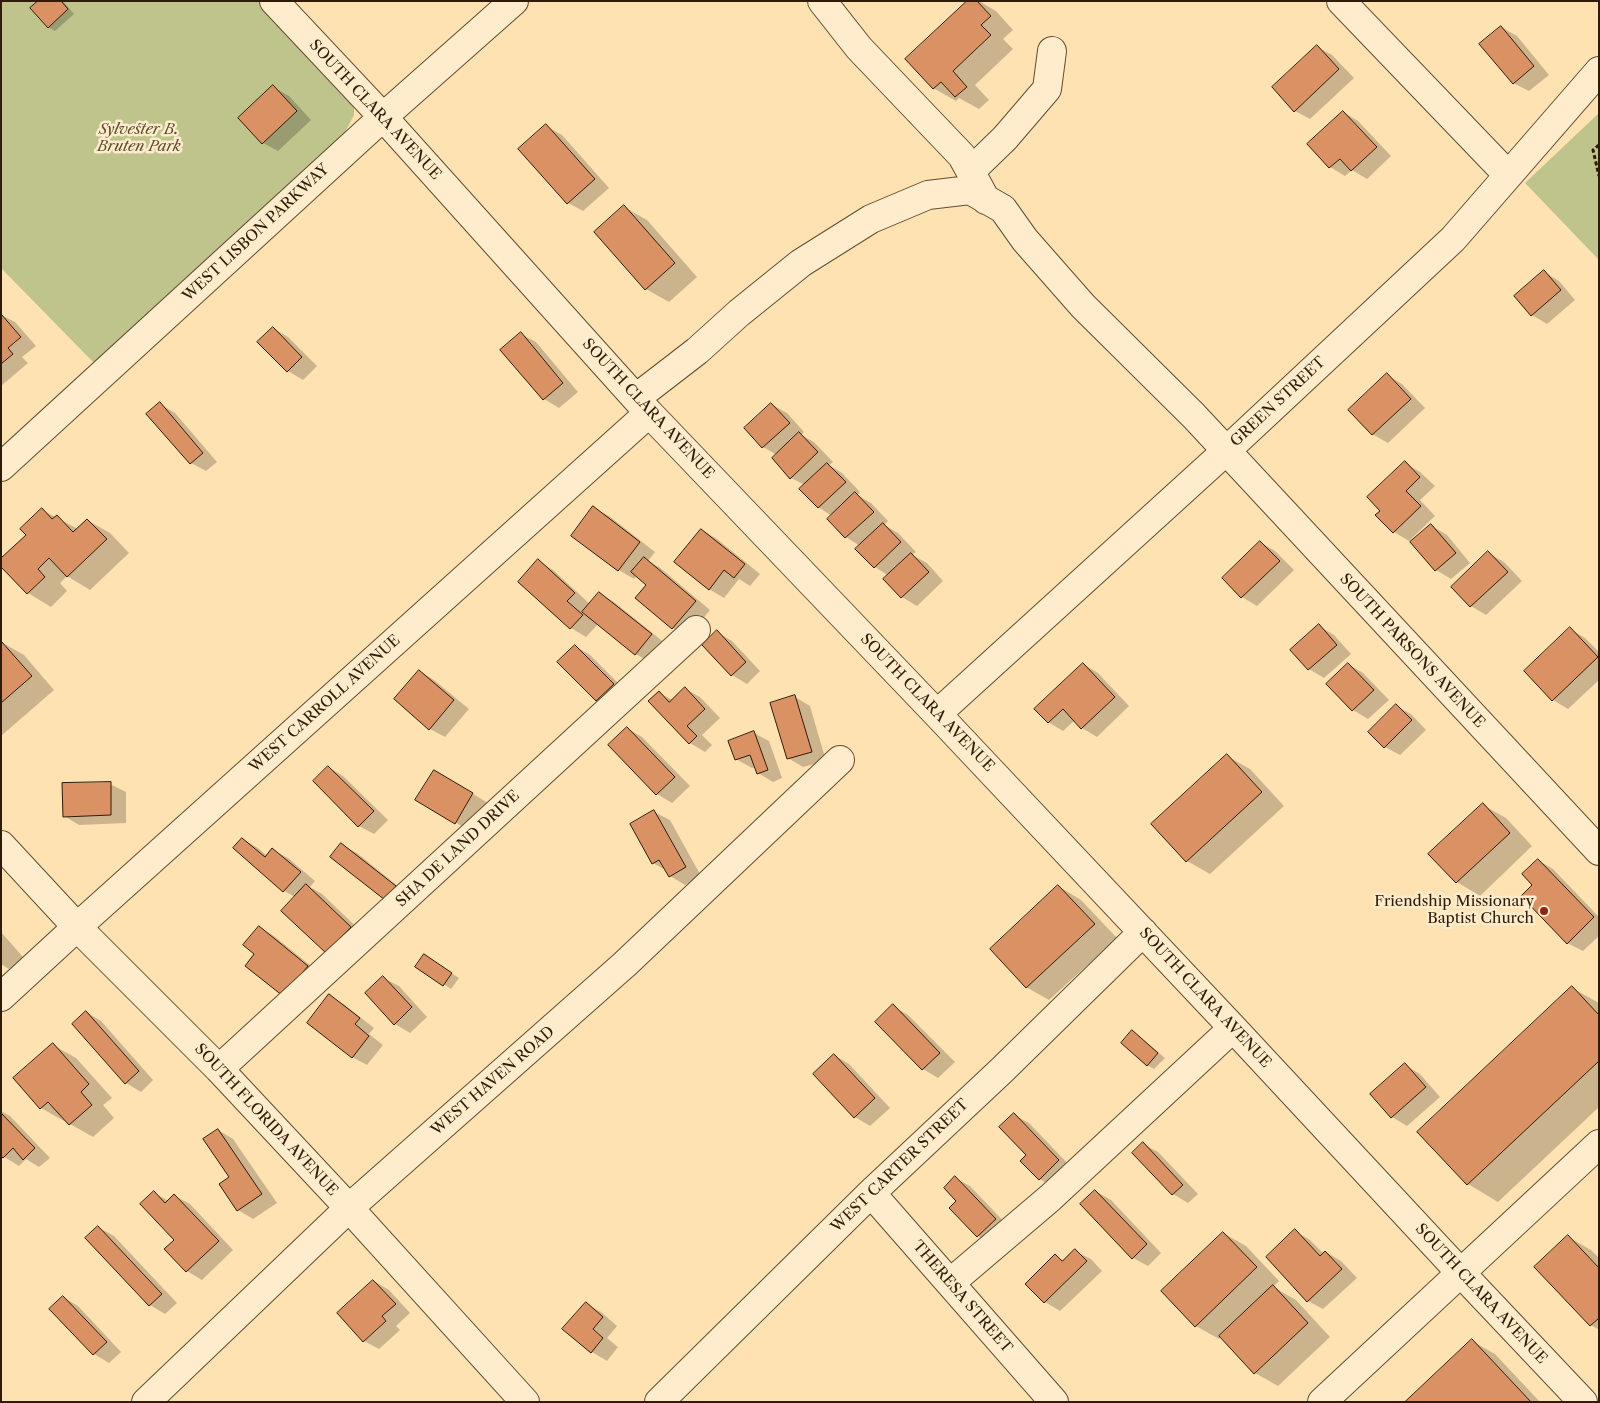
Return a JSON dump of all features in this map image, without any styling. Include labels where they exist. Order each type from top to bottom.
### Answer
[{"type":"street","name":"SOUTH CLARA AVENUE","points":[[274,1],[383,117],[643,405],[1143,932],[1583,1402]]},
{"type":"street","name":"WEST LISBON PARKWAY","points":[[1,467],[383,117],[514,1]]},
{"type":"street","points":[[822,1],[859,48],[962,156],[986,200]]},
{"type":"street","points":[[1341,1],[1508,175]]},
{"type":"street","points":[[971,171],[1005,138],[1047,89],[1052,51]]},
{"type":"street","name":"GREEN STREET","points":[[937,714],[1226,451],[1453,239],[1599,71]]},
{"type":"street","name":"WEST CARROLL AVENUE","points":[[1,997],[643,405],[738,313],[801,263],[871,219],[928,195],[970,190],[986,200]]},
{"type":"street","name":"SOUTH PARSONS AVENUE","points":[[986,200],[1003,210],[1025,240],[1083,306],[1194,416],[1599,851]]},
{"type":"street","name":"SHA DE LAND DRIVE","points":[[219,1069],[696,630]]},
{"type":"street","name":"WEST HAVEN ROAD","points":[[146,1402],[349,1208],[625,964],[840,760]]},
{"type":"street","name":"SOUTH FLORIDA AVENUE","points":[[1,845],[77,927],[219,1069],[349,1208],[525,1402]]},
{"type":"street","name":"WEST CARTER STREET","points":[[659,1402],[871,1193],[1001,1071],[1143,932]]},
{"type":"street","points":[[950,1283],[1050,1198],[1233,1028]]},
{"type":"street","points":[[1322,1402],[1599,1144]]},
{"type":"street","name":"THERESA STREET","points":[[871,1193],[1054,1402]]},
{"type":"path","points":[[1599,145],[1593,150],[1599,176]]},
{"type":"green space","name":"Sylvester B. Bruten Park","points":[[1,1],[258,1],[354,106],[354,115],[341,140],[96,365],[1,268]]},
{"type":"green space","points":[[1599,113],[1599,260],[1525,183]]},
{"type":"building","points":[[38,1],[61,1],[68,9],[48,28],[30,8]]},
{"type":"building","points":[[967,1],[977,1],[991,16],[981,25],[991,35],[953,71],[967,87],[955,97],[941,82],[933,89],[905,59]]},
{"type":"building","points":[[1501,26],[1534,66],[1513,84],[1479,44]]},
{"type":"building","points":[[1317,45],[1339,69],[1294,112],[1272,87]]},
{"type":"building","points":[[273,85],[297,111],[262,144],[238,118]]},
{"type":"building","points":[[1343,111],[1377,147],[1351,171],[1340,159],[1329,168],[1307,144]]},
{"type":"building","points":[[546,124],[595,179],[567,204],[518,149]]},
{"type":"building","points":[[624,205],[675,263],[645,290],[594,232]]},
{"type":"building","points":[[1544,270],[1561,290],[1531,316],[1514,296]]},
{"type":"building","points":[[1,314],[21,337],[8,348],[13,354],[1,364]]},
{"type":"building","points":[[273,327],[302,357],[287,372],[257,342]]},
{"type":"building","points":[[521,332],[563,383],[543,400],[500,350]]},
{"type":"building","points":[[1387,373],[1411,399],[1372,435],[1348,410]]},
{"type":"building","points":[[160,402],[203,453],[190,464],[146,414]]},
{"type":"building","points":[[771,403],[790,423],[762,448],[744,428]]},
{"type":"building","points":[[799,432],[818,452],[790,479],[772,458]]},
{"type":"building","points":[[1405,461],[1420,477],[1406,491],[1421,506],[1393,533],[1375,515],[1380,511],[1367,497]]},
{"type":"building","points":[[827,463],[846,482],[818,508],[799,489]]},
{"type":"building","points":[[855,492],[874,512],[845,538],[827,519]]},
{"type":"building","points":[[593,506],[640,542],[618,571],[571,536]]},
{"type":"building","points":[[42,508],[52,519],[57,515],[73,532],[87,519],[107,539],[67,577],[49,558],[38,569],[45,577],[27,594],[1,567],[1,558],[26,535],[20,529]]},
{"type":"building","points":[[883,523],[901,542],[874,568],[855,549]]},
{"type":"building","points":[[1431,524],[1456,553],[1435,571],[1410,542]]},
{"type":"building","points":[[701,529],[745,564],[734,578],[724,570],[709,590],[674,562]]},
{"type":"building","points":[[1260,541],[1280,561],[1241,598],[1222,578]]},
{"type":"building","points":[[1488,551],[1508,572],[1470,607],[1451,587]]},
{"type":"building","points":[[911,553],[929,572],[901,598],[883,579]]},
{"type":"building","points":[[644,557],[696,601],[672,629],[635,598],[646,585],[631,572]]},
{"type":"building","points":[[538,559],[575,593],[567,601],[583,615],[570,629],[518,582]]},
{"type":"building","points":[[599,592],[652,634],[635,655],[582,612]]},
{"type":"building","points":[[1319,624],[1337,645],[1308,670],[1290,650]]},
{"type":"building","points":[[1570,627],[1598,657],[1552,701],[1524,671]]},
{"type":"building","points":[[717,630],[746,662],[731,676],[702,645]]},
{"type":"building","points":[[1,641],[32,676],[1,703]]},
{"type":"building","points":[[575,645],[614,684],[596,701],[557,662]]},
{"type":"building","points":[[1083,663],[1115,697],[1081,729],[1063,709],[1048,723],[1034,709]]},
{"type":"building","points":[[1348,663],[1374,690],[1352,711],[1326,684]]},
{"type":"building","points":[[419,670],[454,700],[429,730],[394,699]]},
{"type":"building","points":[[685,687],[705,709],[687,726],[697,736],[689,744],[648,701],[659,691],[669,702]]},
{"type":"building","points":[[795,695],[812,752],[787,759],[770,703]]},
{"type":"building","points":[[1396,704],[1412,720],[1384,748],[1368,732]]},
{"type":"building","points":[[627,727],[675,777],[656,795],[608,745]]},
{"type":"building","points":[[754,731],[768,770],[757,774],[750,755],[735,760],[728,741]]},
{"type":"building","points":[[1227,754],[1262,792],[1186,862],[1151,824]]},
{"type":"building","points":[[328,766],[374,811],[358,827],[313,781]]},
{"type":"building","points":[[434,770],[473,793],[455,824],[415,800]]},
{"type":"building","points":[[111,782],[111,815],[63,817],[62,783]]},
{"type":"building","points":[[1483,803],[1510,833],[1456,883],[1428,854]]},
{"type":"building","points":[[654,810],[686,867],[669,877],[659,860],[652,864],[630,824]]},
{"type":"building","points":[[242,838],[265,857],[272,848],[301,872],[283,892],[233,848]]},
{"type":"building","points":[[341,843],[396,886],[385,900],[330,857]]},
{"type":"building","points":[[1538,859],[1594,917],[1567,944],[1521,896],[1532,885],[1522,874]]},
{"type":"building","points":[[306,884],[351,927],[326,953],[281,911]]},
{"type":"building","points":[[1058,885],[1095,924],[1026,988],[990,949]]},
{"type":"building","points":[[259,926],[308,966],[283,996],[245,966],[254,954],[243,945]]},
{"type":"building","points":[[424,954],[452,973],[443,986],[415,967]]},
{"type":"building","points":[[383,976],[412,1007],[394,1025],[365,993]]},
{"type":"building","points":[[1572,986],[1599,1015],[1599,1061],[1467,1185],[1417,1132]]},
{"type":"building","points":[[329,994],[360,1018],[355,1024],[369,1036],[352,1058],[307,1023]]},
{"type":"building","points":[[893,1004],[940,1053],[922,1070],[875,1022]]},
{"type":"building","points":[[86,1011],[139,1071],[125,1084],[72,1024]]},
{"type":"building","points":[[1132,1030],[1158,1053],[1147,1066],[1121,1043]]},
{"type":"building","points":[[53,1043],[89,1084],[81,1092],[92,1105],[69,1125],[48,1102],[40,1109],[13,1078]]},
{"type":"building","points":[[834,1054],[875,1098],[854,1118],[813,1074]]},
{"type":"building","points":[[1405,1063],[1426,1087],[1391,1118],[1370,1094]]},
{"type":"building","points":[[1,1113],[35,1148],[23,1160],[13,1148],[3,1158],[1,1156]]},
{"type":"building","points":[[1014,1113],[1059,1160],[1039,1180],[1020,1161],[1026,1155],[999,1127]]},
{"type":"building","points":[[218,1129],[262,1194],[237,1211],[219,1184],[229,1177],[203,1139]]},
{"type":"building","points":[[1143,1142],[1183,1185],[1172,1195],[1132,1153]]},
{"type":"building","points":[[955,1176],[996,1219],[977,1237],[949,1208],[956,1201],[944,1188]]},
{"type":"building","points":[[1095,1190],[1147,1244],[1132,1259],[1080,1204]]},
{"type":"building","points":[[154,1191],[165,1203],[174,1194],[219,1241],[186,1272],[164,1249],[174,1240],[140,1204]]},
{"type":"building","points":[[98,1226],[162,1294],[149,1306],[85,1238]]},
{"type":"building","points":[[1295,1229],[1320,1256],[1325,1251],[1342,1269],[1307,1302],[1266,1257]]},
{"type":"building","points":[[1223,1232],[1257,1267],[1195,1327],[1161,1291]]},
{"type":"building","points":[[1568,1235],[1599,1268],[1599,1318],[1590,1326],[1534,1267]]},
{"type":"building","points":[[1075,1249],[1087,1261],[1044,1303],[1025,1284],[1055,1254],[1062,1261]]},
{"type":"building","points":[[373,1280],[396,1304],[382,1316],[386,1321],[363,1342],[337,1313]]},
{"type":"building","points":[[1273,1285],[1308,1323],[1254,1374],[1219,1336]]},
{"type":"building","points":[[63,1296],[107,1342],[93,1355],[49,1309]]},
{"type":"building","points":[[586,1302],[603,1317],[593,1329],[603,1338],[591,1353],[562,1329]]},
{"type":"building","points":[[1472,1339],[1531,1402],[1405,1402]]},
{"type":"place","name":"Friendship Missionary Baptist Church","points":[[1544,911]]}]
